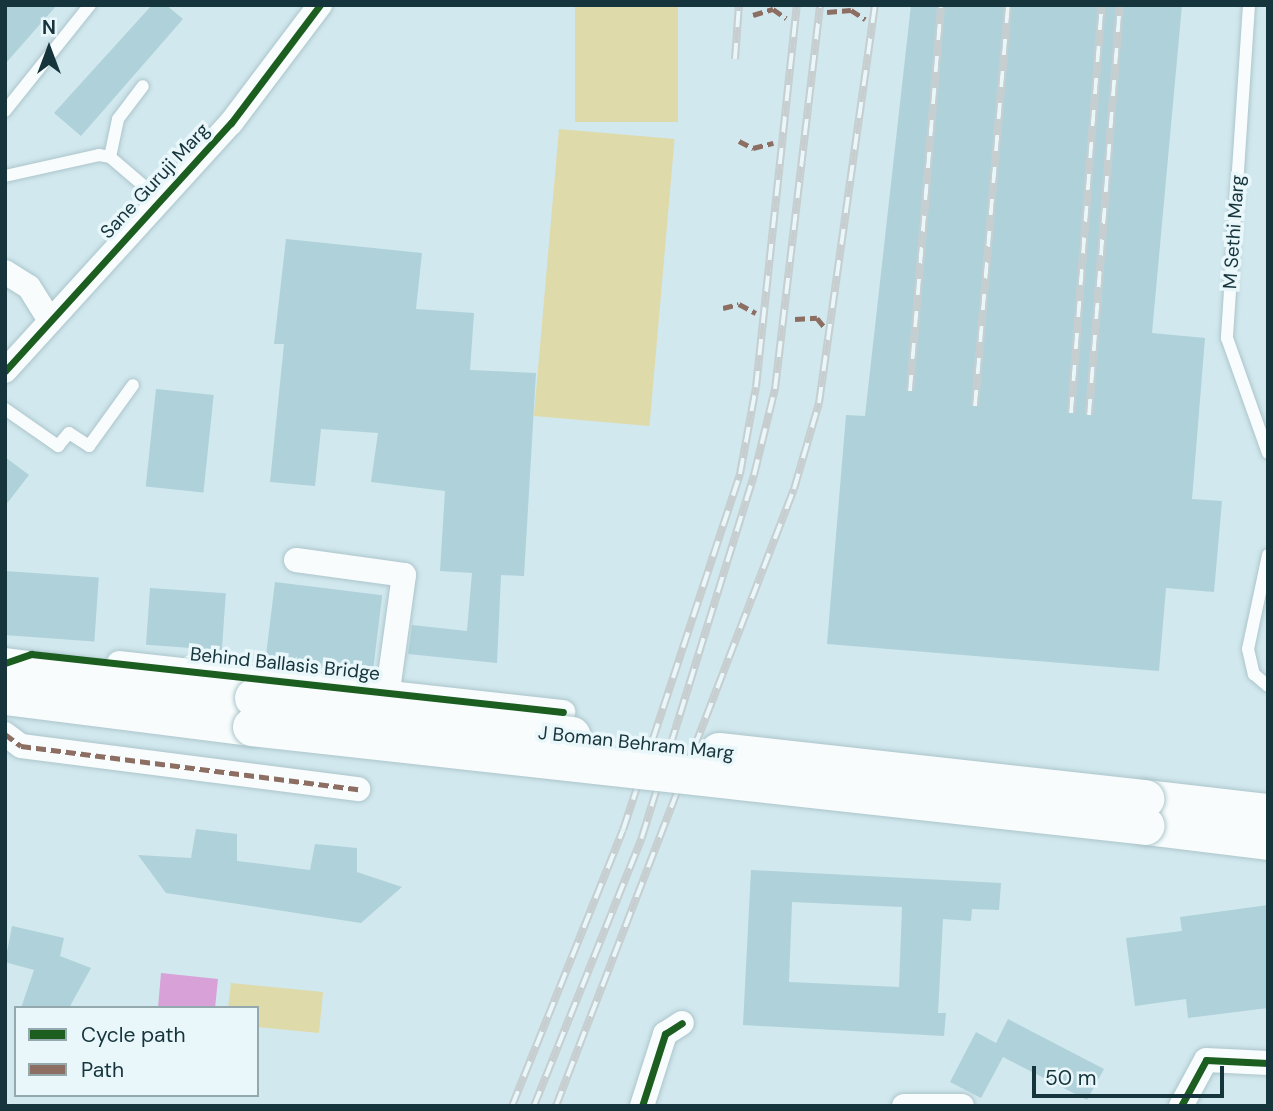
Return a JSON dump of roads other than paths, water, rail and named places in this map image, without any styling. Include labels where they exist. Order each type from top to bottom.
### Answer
[{"type":"main road","name":"J Boman Behram Marg","points":[[5,665],[253,712]]},
{"type":"main road","name":"J Boman Behram Marg","points":[[5,696],[253,712],[1145,813],[1268,841]]},
{"type":"main road","name":"J Boman Behram Marg","points":[[1145,813],[1268,813]]},
{"type":"street","name":"Sane Guruji Marg","points":[[5,370],[231,123],[320,5]]},
{"type":"street","points":[[5,272],[29,288],[50,321]]},
{"type":"street","points":[[296,560],[404,575],[388,691]]},
{"type":"street","name":"Behind Ballasis Bridge","points":[[5,665],[31,654],[563,712]]},
{"type":"street","points":[[5,734],[21,746],[358,789]]},
{"type":"street","points":[[642,1106],[665,1034],[682,1023]]},
{"type":"street","points":[[1181,1106],[1206,1060],[1268,1063]]},
{"type":"street","points":[[904,1106],[962,1106]]},
{"type":"lane","points":[[5,111],[90,5]]},
{"type":"lane","name":"M Sethi Marg","points":[[1249,5],[1227,338],[1268,453]]},
{"type":"lane","points":[[110,157],[118,119],[144,86]]},
{"type":"lane","points":[[110,157],[159,199]]},
{"type":"lane","points":[[5,176],[110,157]]},
{"type":"lane","points":[[5,409],[58,446],[69,433],[89,446],[132,385]]},
{"type":"lane","points":[[1268,555],[1248,649],[1254,674],[1268,686]]},
{"type":"railway","points":[[735,59],[739,5]]},
{"type":"railway","points":[[512,1106],[623,830],[740,474],[756,387],[797,5]]},
{"type":"railway","points":[[534,1106],[642,837],[754,475],[775,389],[820,5]]},
{"type":"railway","points":[[556,1106],[794,489],[819,403],[875,5]]},
{"type":"railway","points":[[910,391],[941,5]]},
{"type":"railway","points":[[975,406],[1008,5]]},
{"type":"railway","points":[[1071,413],[1102,5]]},
{"type":"railway","points":[[1089,415],[1120,5]]}]
